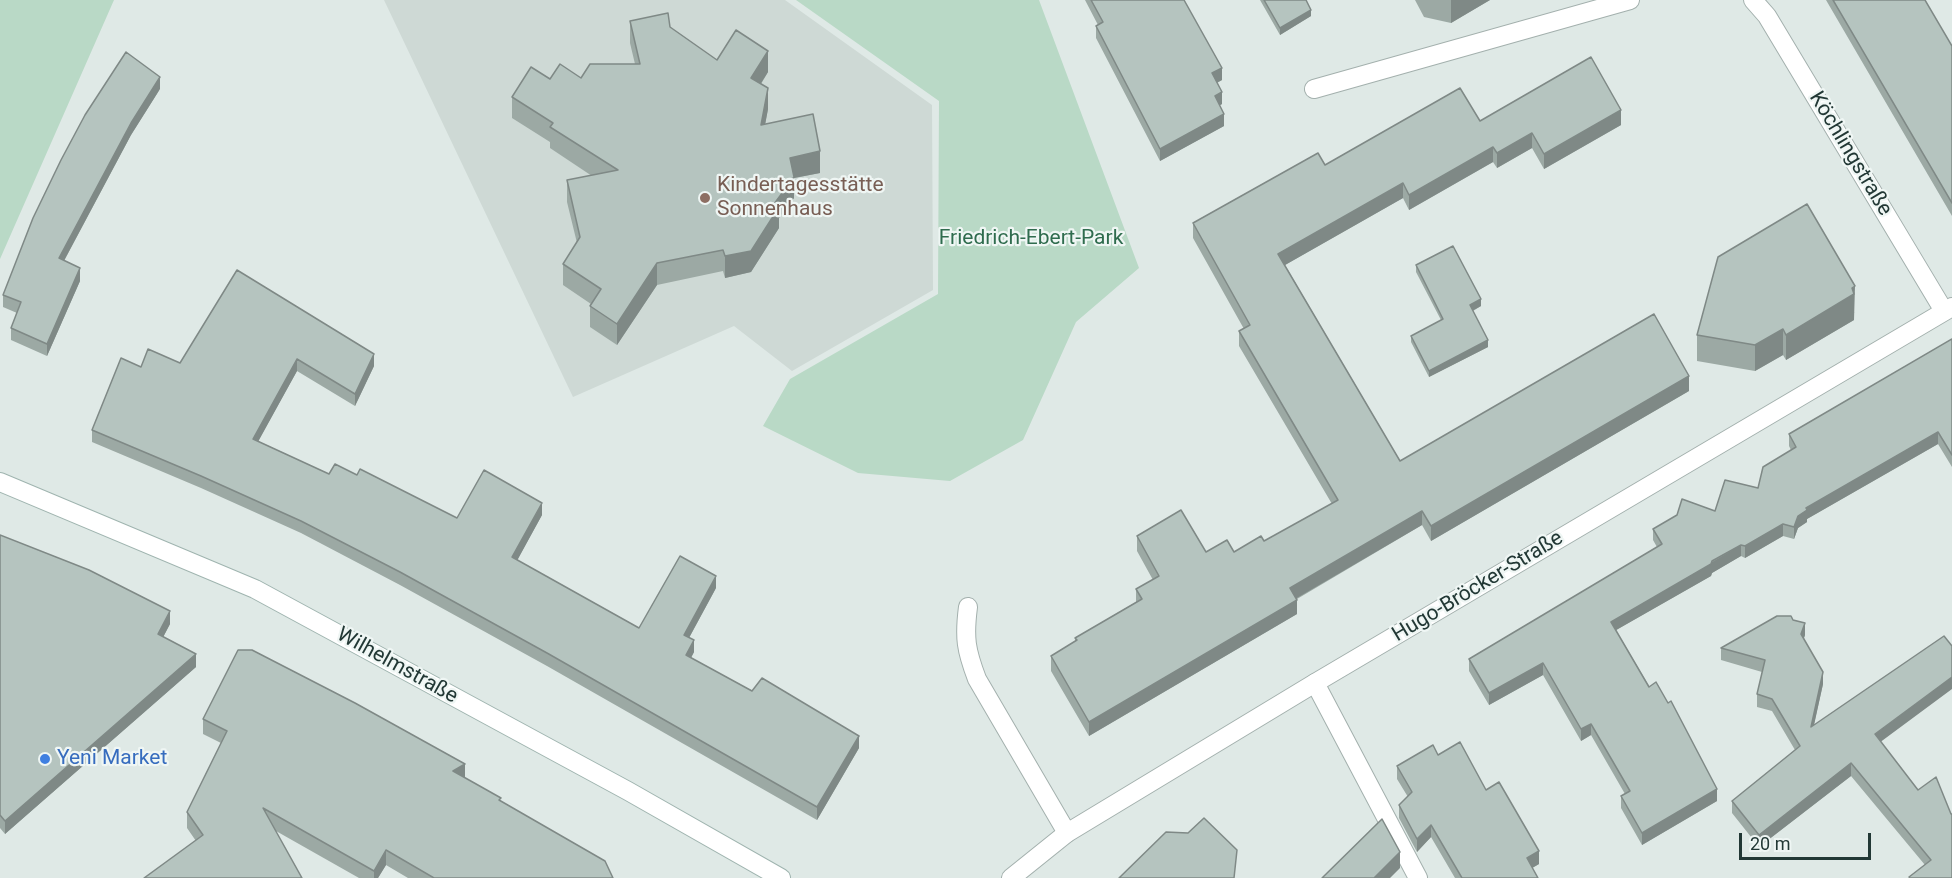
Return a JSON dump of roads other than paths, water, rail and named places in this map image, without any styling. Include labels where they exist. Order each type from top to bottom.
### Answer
[{"type":"street","points":[[1314,89],[1630,0]]},
{"type":"street","name":"Köchlingstraße","points":[[1753,0],[1772,24],[1948,309]]},
{"type":"street","name":"Hugo-Bröcker-Straße","points":[[1011,878],[1067,833],[1948,309]]},
{"type":"street","name":"Wilhelmstraße","points":[[0,482],[255,589],[628,791],[781,878]]},
{"type":"street","points":[[968,607],[965,631],[967,652],[977,680],[1067,833]]},
{"type":"street","points":[[1315,684],[1418,878]]},
{"type":"place","name":"Kindertagesstätte Sonnenhaus","points":[[705,198]]},
{"type":"place","name":"Yeni Market","points":[[45,759]]},
{"type":"park label","name":"Friedrich-Ebert-Park","points":[[1031,239]]}]
